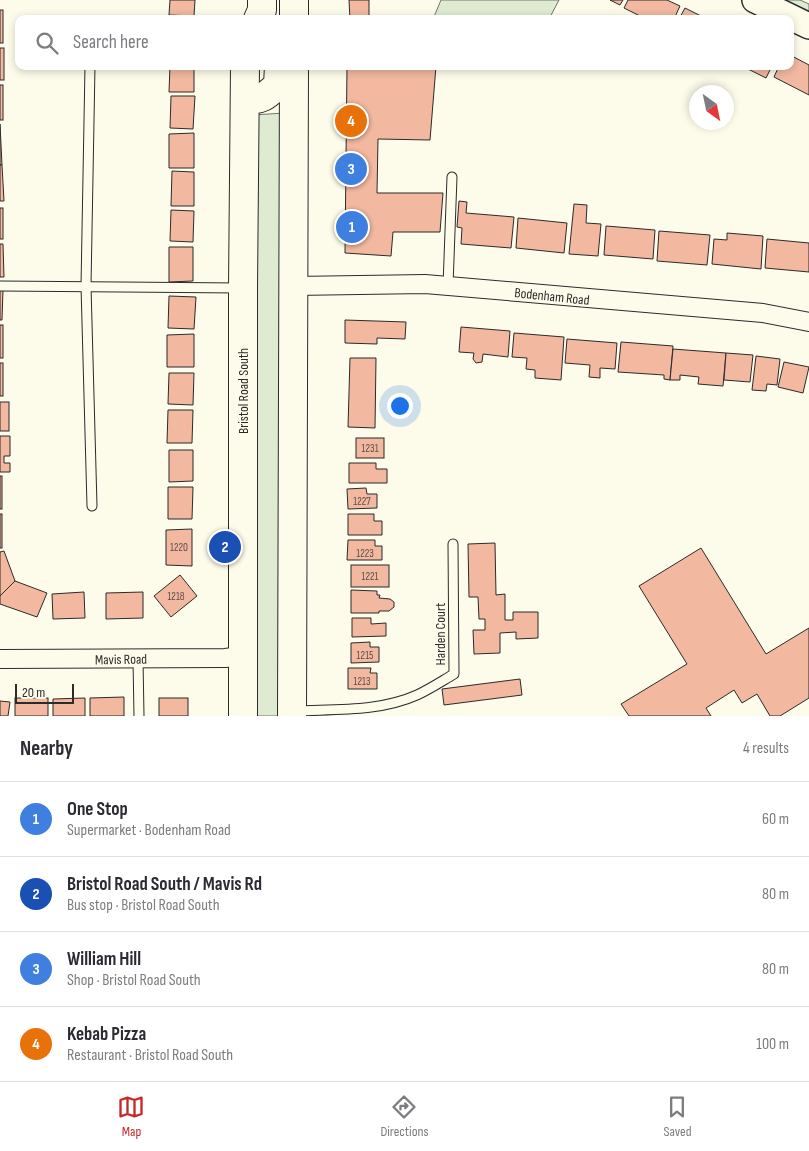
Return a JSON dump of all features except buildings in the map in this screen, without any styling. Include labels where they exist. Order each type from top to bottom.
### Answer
[{"type":"highway","points":[[246,0],[246,15]]},
{"type":"highway","points":[[260,15],[262,0]]},
{"type":"highway","name":"Bristol Road South","points":[[243,716],[245,70]]},
{"type":"highway","points":[[245,99],[255,101],[267,95],[278,85],[279,70]]},
{"type":"highway","points":[[292,713],[294,70]]},
{"type":"street","points":[[755,0],[786,15]]},
{"type":"street","points":[[794,19],[809,26]]},
{"type":"street","name":"Bodenham Road","points":[[294,286],[425,284],[555,297],[763,313],[809,322]]},
{"type":"street","name":"Mavis Road","points":[[0,659],[225,658],[242,656]]},
{"type":"lane","points":[[90,70],[86,286],[92,506]]},
{"type":"lane","points":[[448,286],[452,177]]},
{"type":"lane","points":[[0,286],[243,288]]},
{"type":"lane","name":"Harden Court","points":[[292,713],[368,708],[393,704],[417,695],[454,674],[453,544]]},
{"type":"lane","points":[[138,659],[139,716]]},
{"type":"green space","points":[[441,0],[559,0],[551,15],[435,15]]},
{"type":"green space","points":[[766,0],[800,0],[809,4],[809,21]]},
{"type":"green space","points":[[284,113],[280,716],[250,716],[253,115]]},
{"type":"place","name":"Kebab Pizza","points":[[351,121]]},
{"type":"place","name":"William Hill","points":[[351,169]]},
{"type":"place","name":"One Stop","points":[[352,227]]},
{"type":"place","name":"Bristol Road South / Mavis Rd","points":[[225,547]]}]
